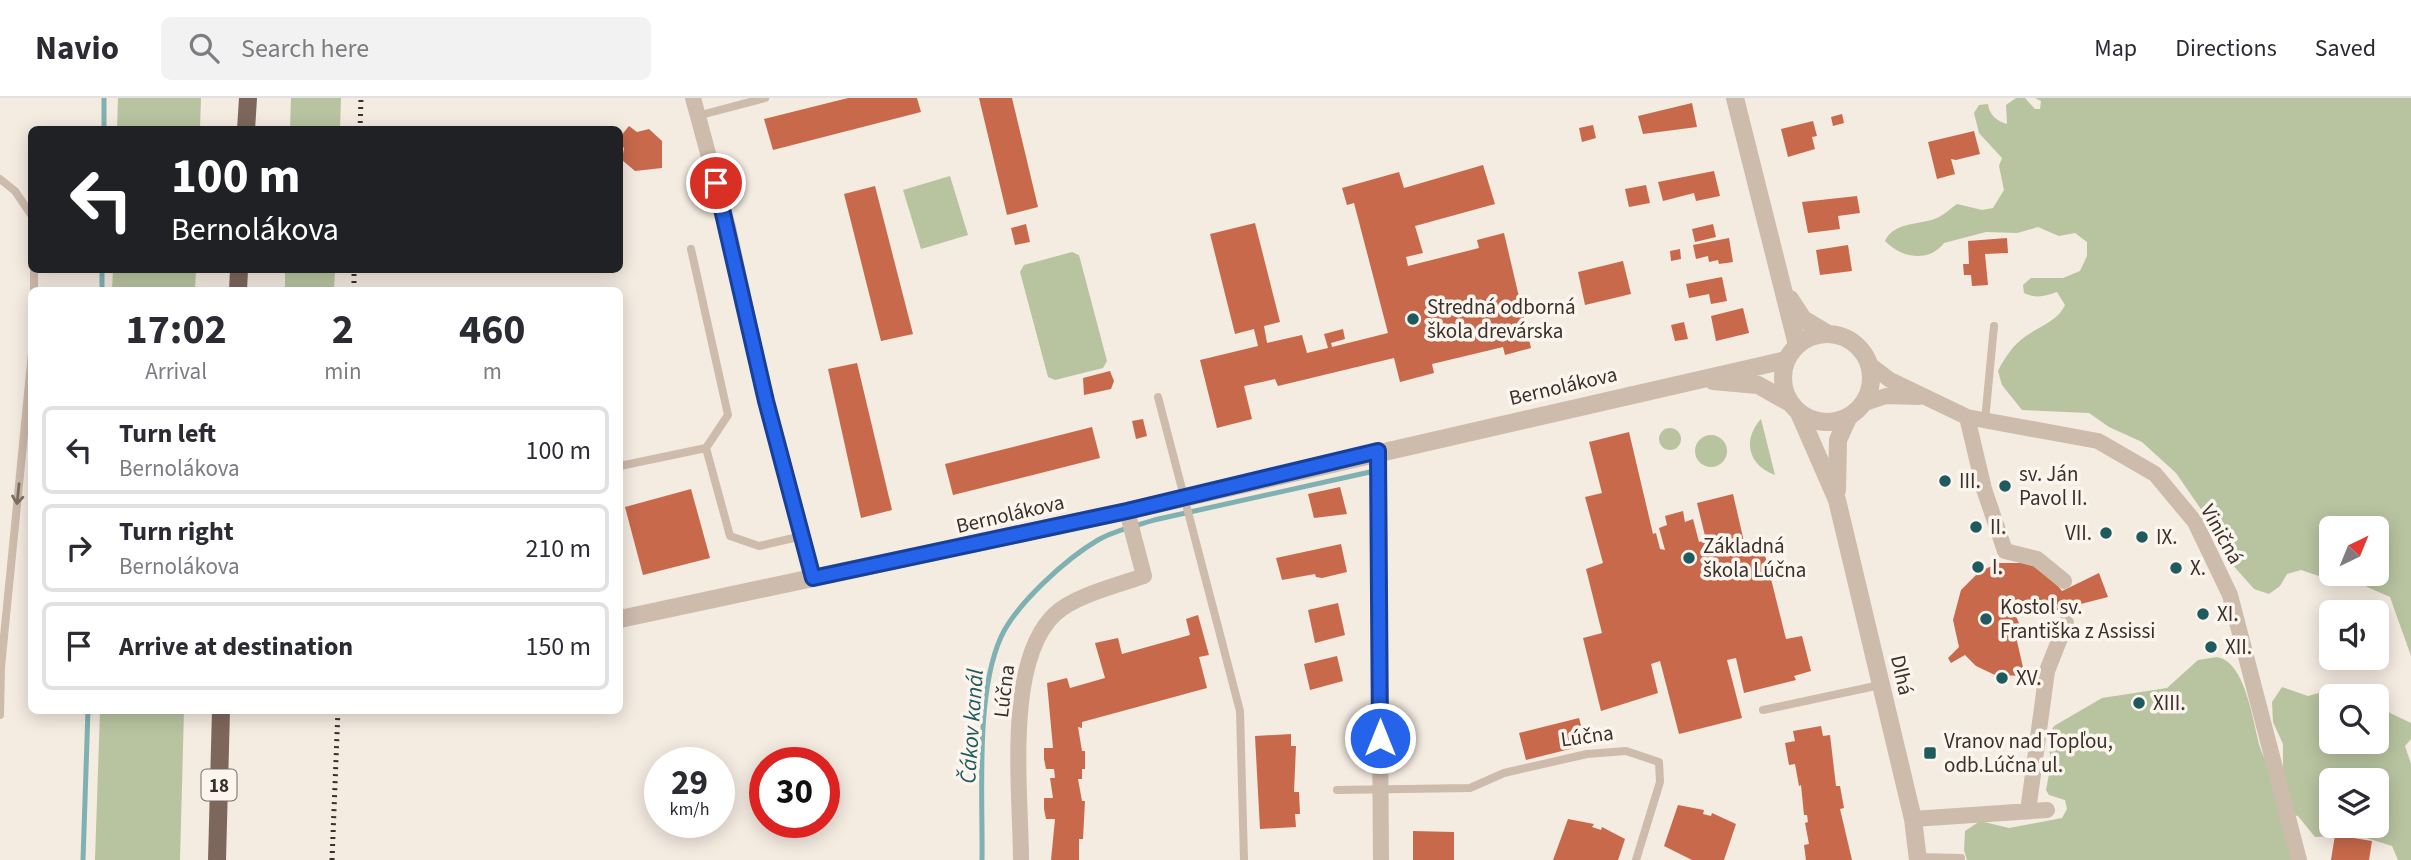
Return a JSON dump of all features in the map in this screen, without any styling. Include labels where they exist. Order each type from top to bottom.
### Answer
[{"type":"main road","points":[[246,126],[248,98]]},
{"type":"main road","name":"18","points":[[217,860],[220,714]]},
{"type":"street","points":[[693,98],[728,227],[766,401],[813,578]]},
{"type":"street","points":[[1735,98],[1797,345]]},
{"type":"street","points":[[1781,284],[1803,318],[1828,334]]},
{"type":"street","points":[[1837,500],[1782,382],[1786,360],[1797,345],[1806,339],[1828,334],[1839,335],[1858,346],[1869,364],[1870,391],[1865,403]]},
{"type":"street","name":"Bernolákova","points":[[623,618],[1127,511],[1378,451],[1786,360]]},
{"type":"street","name":"Viničná","points":[[1869,364],[1890,380],[1967,416],[1984,422],[2098,441],[2155,474],[2195,522],[2230,595],[2299,860]]},
{"type":"street","points":[[1699,379],[1758,385],[1823,423],[1848,418]]},
{"type":"street","points":[[1837,500],[1838,440],[1848,418],[1865,403],[1885,396],[1925,397]]},
{"type":"street","points":[[1967,416],[1984,489],[2005,551],[2037,559],[2064,581]]},
{"type":"street","points":[[1378,451],[1381,860]]},
{"type":"street","name":"Dlhá","points":[[1837,500],[1913,819],[1918,859]]},
{"type":"street","name":"Lúčna","points":[[1021,860],[1020,697],[1032,648],[1055,614],[1087,597],[1144,576],[1127,511]]},
{"type":"street","points":[[2028,811],[2047,671],[2066,623]]},
{"type":"street","points":[[1913,819],[2048,810]]},
{"type":"lane","points":[[697,116],[765,98]]},
{"type":"lane","points":[[0,179],[28,207]]},
{"type":"lane","points":[[623,465],[706,448],[728,415],[691,249]]},
{"type":"lane","points":[[1984,422],[1988,411],[1994,326]]},
{"type":"lane","points":[[0,715],[1,667],[28,394]]},
{"type":"lane","points":[[1158,397],[1240,711],[1244,860]]},
{"type":"lane","points":[[706,448],[730,536],[759,547],[802,536]]},
{"type":"lane","points":[[1763,710],[1881,685]]},
{"type":"lane","name":"Lúčna","points":[[1380,790],[1470,788],[1504,773],[1587,754],[1626,751],[1660,762],[1660,782],[1636,860]]},
{"type":"lane","points":[[1336,790],[1380,790]]},
{"type":"lane","points":[[1918,859],[1961,858]]},
{"type":"green space","points":[[118,98],[201,98],[200,126],[117,126]]},
{"type":"green space","points":[[291,98],[341,98],[340,126],[290,126]]},
{"type":"green space","points":[[2016,98],[2025,98],[2035,109],[2040,109],[2041,101],[2035,98],[2411,98],[2411,656],[2390,597],[2366,586],[2389,586],[2389,516],[2319,516],[2319,576],[2301,570],[2287,574],[2280,586],[2269,594],[2254,589],[2223,554],[2207,518],[2176,473],[2142,442],[2109,427],[2089,413],[2022,410],[2002,385],[1998,371],[2017,343],[2053,319],[2065,305],[2057,292],[2033,296],[2024,293],[2023,285],[2031,278],[2063,278],[2080,271],[2087,256],[2087,242],[2075,233],[2059,236],[2038,227],[2017,233],[1986,232],[1944,243],[1931,254],[1915,256],[1899,251],[1885,241],[1895,230],[1932,220],[1957,204],[1982,210],[1993,208],[2004,190],[1999,166],[2002,158],[1979,133],[1974,113],[1979,105],[1988,104],[1994,117],[2007,124],[2006,105]]},
{"type":"green space","points":[[950,176],[968,235],[921,249],[903,190]]},
{"type":"green space","points":[[1072,252],[1079,255],[1107,361],[1103,368],[1055,380],[1048,377],[1020,272],[1024,265]]},
{"type":"green space","points":[[113,273],[196,273],[195,287],[112,287]]},
{"type":"green space","points":[[285,273],[335,273],[334,287],[285,287]]},
{"type":"green space","points":[[1761,419],[1775,475],[1759,465],[1751,451],[1751,435]]},
{"type":"green space","points":[[1670,428],[1678,431],[1681,439],[1678,447],[1670,450],[1662,447],[1659,439],[1662,431]]},
{"type":"green space","points":[[1711,435],[1723,439],[1727,451],[1723,463],[1711,467],[1699,463],[1695,451],[1699,439]]},
{"type":"green space","points":[[2217,657],[2227,661],[2242,681],[2261,751],[2279,781],[2283,779],[2283,744],[2273,722],[2272,702],[2282,687],[2308,696],[2319,693],[2319,754],[2389,754],[2389,712],[2411,723],[2411,739],[2405,746],[2411,764],[2411,860],[2398,860],[2392,846],[2367,838],[2389,838],[2389,768],[2319,768],[2319,837],[2315,837],[2298,816],[2287,814],[2298,860],[1967,860],[1964,850],[1965,831],[1980,821],[2009,828],[2062,818],[2067,809],[2065,800],[2049,795],[2046,790],[2051,764],[2048,737],[2054,726],[2102,698],[2167,688],[2198,660]]},
{"type":"green space","points":[[100,714],[184,714],[180,860],[95,860]]},
{"type":"building","points":[[848,98],[917,98],[921,112],[773,150],[764,119]]},
{"type":"building","points":[[979,98],[1012,98],[1038,207],[1007,215]]},
{"type":"building","points":[[1692,103],[1697,127],[1643,134],[1638,116]]},
{"type":"building","points":[[1842,114],[1844,123],[1833,126],[1831,117]]},
{"type":"building","points":[[1813,121],[1817,136],[1812,137],[1815,149],[1788,157],[1781,129]]},
{"type":"building","points":[[1593,125],[1596,138],[1582,142],[1579,128]]},
{"type":"building","points":[[629,126],[637,132],[649,129],[662,141],[662,168],[635,171],[623,161],[623,133]]},
{"type":"building","points":[[1974,131],[1980,154],[1951,159],[1955,174],[1937,179],[1928,142]]},
{"type":"building","points":[[1483,165],[1495,204],[1415,226],[1423,253],[1406,257],[1408,266],[1479,248],[1477,240],[1504,233],[1531,348],[1505,355],[1503,347],[1432,364],[1434,373],[1400,382],[1394,358],[1278,386],[1275,379],[1244,386],[1252,419],[1217,428],[1200,360],[1258,346],[1254,329],[1235,334],[1210,234],[1255,223],[1280,322],[1264,326],[1267,343],[1302,335],[1307,353],[1328,348],[1324,334],[1343,329],[1345,339],[1331,343],[1332,347],[1388,333],[1354,203],[1347,205],[1342,188],[1399,172],[1404,188]]},
{"type":"building","points":[[1714,171],[1720,196],[1696,201],[1694,193],[1663,201],[1658,182]]},
{"type":"building","points":[[1646,185],[1650,203],[1629,207],[1625,189]]},
{"type":"building","points":[[875,186],[913,334],[881,341],[844,194]]},
{"type":"building","points":[[1857,196],[1860,213],[1838,216],[1840,229],[1808,233],[1802,202]]},
{"type":"building","points":[[1026,224],[1030,242],[1015,245],[1011,228]]},
{"type":"building","points":[[1713,224],[1716,237],[1695,242],[1692,229]]},
{"type":"building","points":[[1729,238],[1733,262],[1709,262],[1708,256],[1696,259],[1693,245]]},
{"type":"building","points":[[2007,238],[2008,253],[1985,254],[1988,285],[1972,286],[1971,275],[1964,275],[1963,264],[1969,264],[1968,241]]},
{"type":"building","points":[[1848,245],[1852,271],[1820,275],[1816,250]]},
{"type":"building","points":[[1680,249],[1681,259],[1671,261],[1670,251]]},
{"type":"building","points":[[1623,261],[1631,294],[1585,305],[1578,272]]},
{"type":"building","points":[[1722,277],[1727,301],[1711,304],[1709,294],[1689,298],[1686,284]]},
{"type":"building","points":[[1743,308],[1749,333],[1716,341],[1711,316]]},
{"type":"building","points":[[1684,322],[1688,339],[1675,341],[1671,325]]},
{"type":"building","points":[[857,363],[892,510],[861,518],[828,369]]},
{"type":"building","points":[[1110,371],[1114,381],[1111,389],[1084,395],[1083,378]]},
{"type":"building","points":[[1143,419],[1147,436],[1136,439],[1132,421]]},
{"type":"building","points":[[1092,427],[1100,458],[953,495],[945,464]]},
{"type":"building","points":[[1629,432],[1653,534],[1656,533],[1660,549],[1665,550],[1659,528],[1667,525],[1665,516],[1683,511],[1685,522],[1693,519],[1699,542],[1706,540],[1697,503],[1733,494],[1745,546],[1762,543],[1786,639],[1802,636],[1811,671],[1794,676],[1796,680],[1744,693],[1736,658],[1727,660],[1742,718],[1679,734],[1660,661],[1651,664],[1658,693],[1601,711],[1583,638],[1602,633],[1586,569],[1603,563],[1585,497],[1602,493],[1589,442]]},
{"type":"building","points":[[1340,487],[1347,514],[1314,518],[1308,494]]},
{"type":"building","points":[[691,489],[710,558],[643,575],[625,507]]},
{"type":"building","points":[[1341,544],[1347,572],[1322,578],[1316,577],[1315,574],[1282,580],[1276,558]]},
{"type":"building","name":"Kostol sv. Františka z Assissi","points":[[1998,563],[2033,566],[2053,580],[2062,591],[2099,573],[2108,597],[2034,616],[2028,605],[2018,599],[2014,612],[2019,623],[2014,628],[2025,676],[1995,675],[1976,666],[1965,655],[1951,663],[1948,658],[1959,647],[1953,620],[1961,590],[1979,572]]},
{"type":"building","points":[[1338,603],[1345,635],[1315,643],[1308,610]]},
{"type":"building","points":[[1198,615],[1209,655],[1199,657],[1207,688],[1082,722],[1082,728],[1078,727],[1082,751],[1085,751],[1085,769],[1082,769],[1082,779],[1078,779],[1082,801],[1085,801],[1083,839],[1079,839],[1079,860],[1051,860],[1055,819],[1046,819],[1044,798],[1053,798],[1050,778],[1055,778],[1054,769],[1046,769],[1044,759],[1044,748],[1053,748],[1047,683],[1067,678],[1070,688],[1105,678],[1095,643],[1118,638],[1122,654],[1190,635],[1186,619]]},
{"type":"building","points":[[1337,656],[1343,681],[1310,690],[1304,664]]},
{"type":"building","points":[[1579,718],[1586,745],[1526,760],[1519,733]]},
{"type":"building","points":[[1821,726],[1823,736],[1830,735],[1836,786],[1840,786],[1844,808],[1840,809],[1852,860],[1806,860],[1804,845],[1809,844],[1805,823],[1808,822],[1807,815],[1804,815],[1801,785],[1799,786],[1795,764],[1789,765],[1785,743],[1795,741],[1793,731]]},
{"type":"building","points":[[1291,734],[1291,746],[1296,746],[1294,792],[1299,792],[1300,814],[1295,814],[1296,827],[1260,829],[1255,736]]},
{"type":"building","points":[[1678,805],[1704,810],[1703,814],[1711,816],[1712,813],[1736,824],[1724,860],[1692,860],[1664,846]]},
{"type":"building","points":[[1568,819],[1594,824],[1592,827],[1601,830],[1602,827],[1625,839],[1618,860],[1553,860]]},
{"type":"building","points":[[1413,831],[1454,832],[1454,860],[1413,860]]},
{"type":"building","points":[[2335,838],[2372,841],[2369,860],[2331,860]]},
{"type":"waterway","points":[[104,98],[104,126]]},
{"type":"waterway","points":[[102,273],[102,287]]},
{"type":"waterway","name":"Čákov kanál","points":[[982,860],[982,746],[987,687],[1001,637],[1030,597],[1086,548],[1118,531],[1154,520],[1370,472]]},
{"type":"waterway","points":[[83,860],[88,714]]},
{"type":"railway","points":[[360,126],[361,98]]},
{"type":"railway","points":[[354,273],[354,287]]},
{"type":"railway","points":[[332,860],[338,714]]},
{"type":"place","name":"Stredná odborná škola drevárska","points":[[1413,319]]},
{"type":"place","name":"III.","points":[[1945,481]]},
{"type":"place","name":"sv. Ján Pavol II.","points":[[2005,486]]},
{"type":"place","name":"II.","points":[[1976,527]]},
{"type":"place","name":"VII.","points":[[2106,533]]},
{"type":"place","name":"IX.","points":[[2142,537]]},
{"type":"place","name":"Základná škola Lúčna","points":[[1689,558]]},
{"type":"place","name":"I.","points":[[1978,567]]},
{"type":"place","name":"X.","points":[[2176,568]]},
{"type":"place","name":"XI.","points":[[2203,614]]},
{"type":"place","name":"Kostol sv. Františka z Assissi","points":[[1986,619]]},
{"type":"place","name":"XII.","points":[[2211,647]]},
{"type":"place","name":"XV.","points":[[2002,678]]},
{"type":"place","name":"XIII.","points":[[2139,703]]},
{"type":"place","name":"Vranov nad Topľou, odb.Lúčna ul.","points":[[1930,753]]},
{"type":"route","points":[[716,183],[766,401],[813,578],[1127,511],[1378,451],[1380,738]]}]
